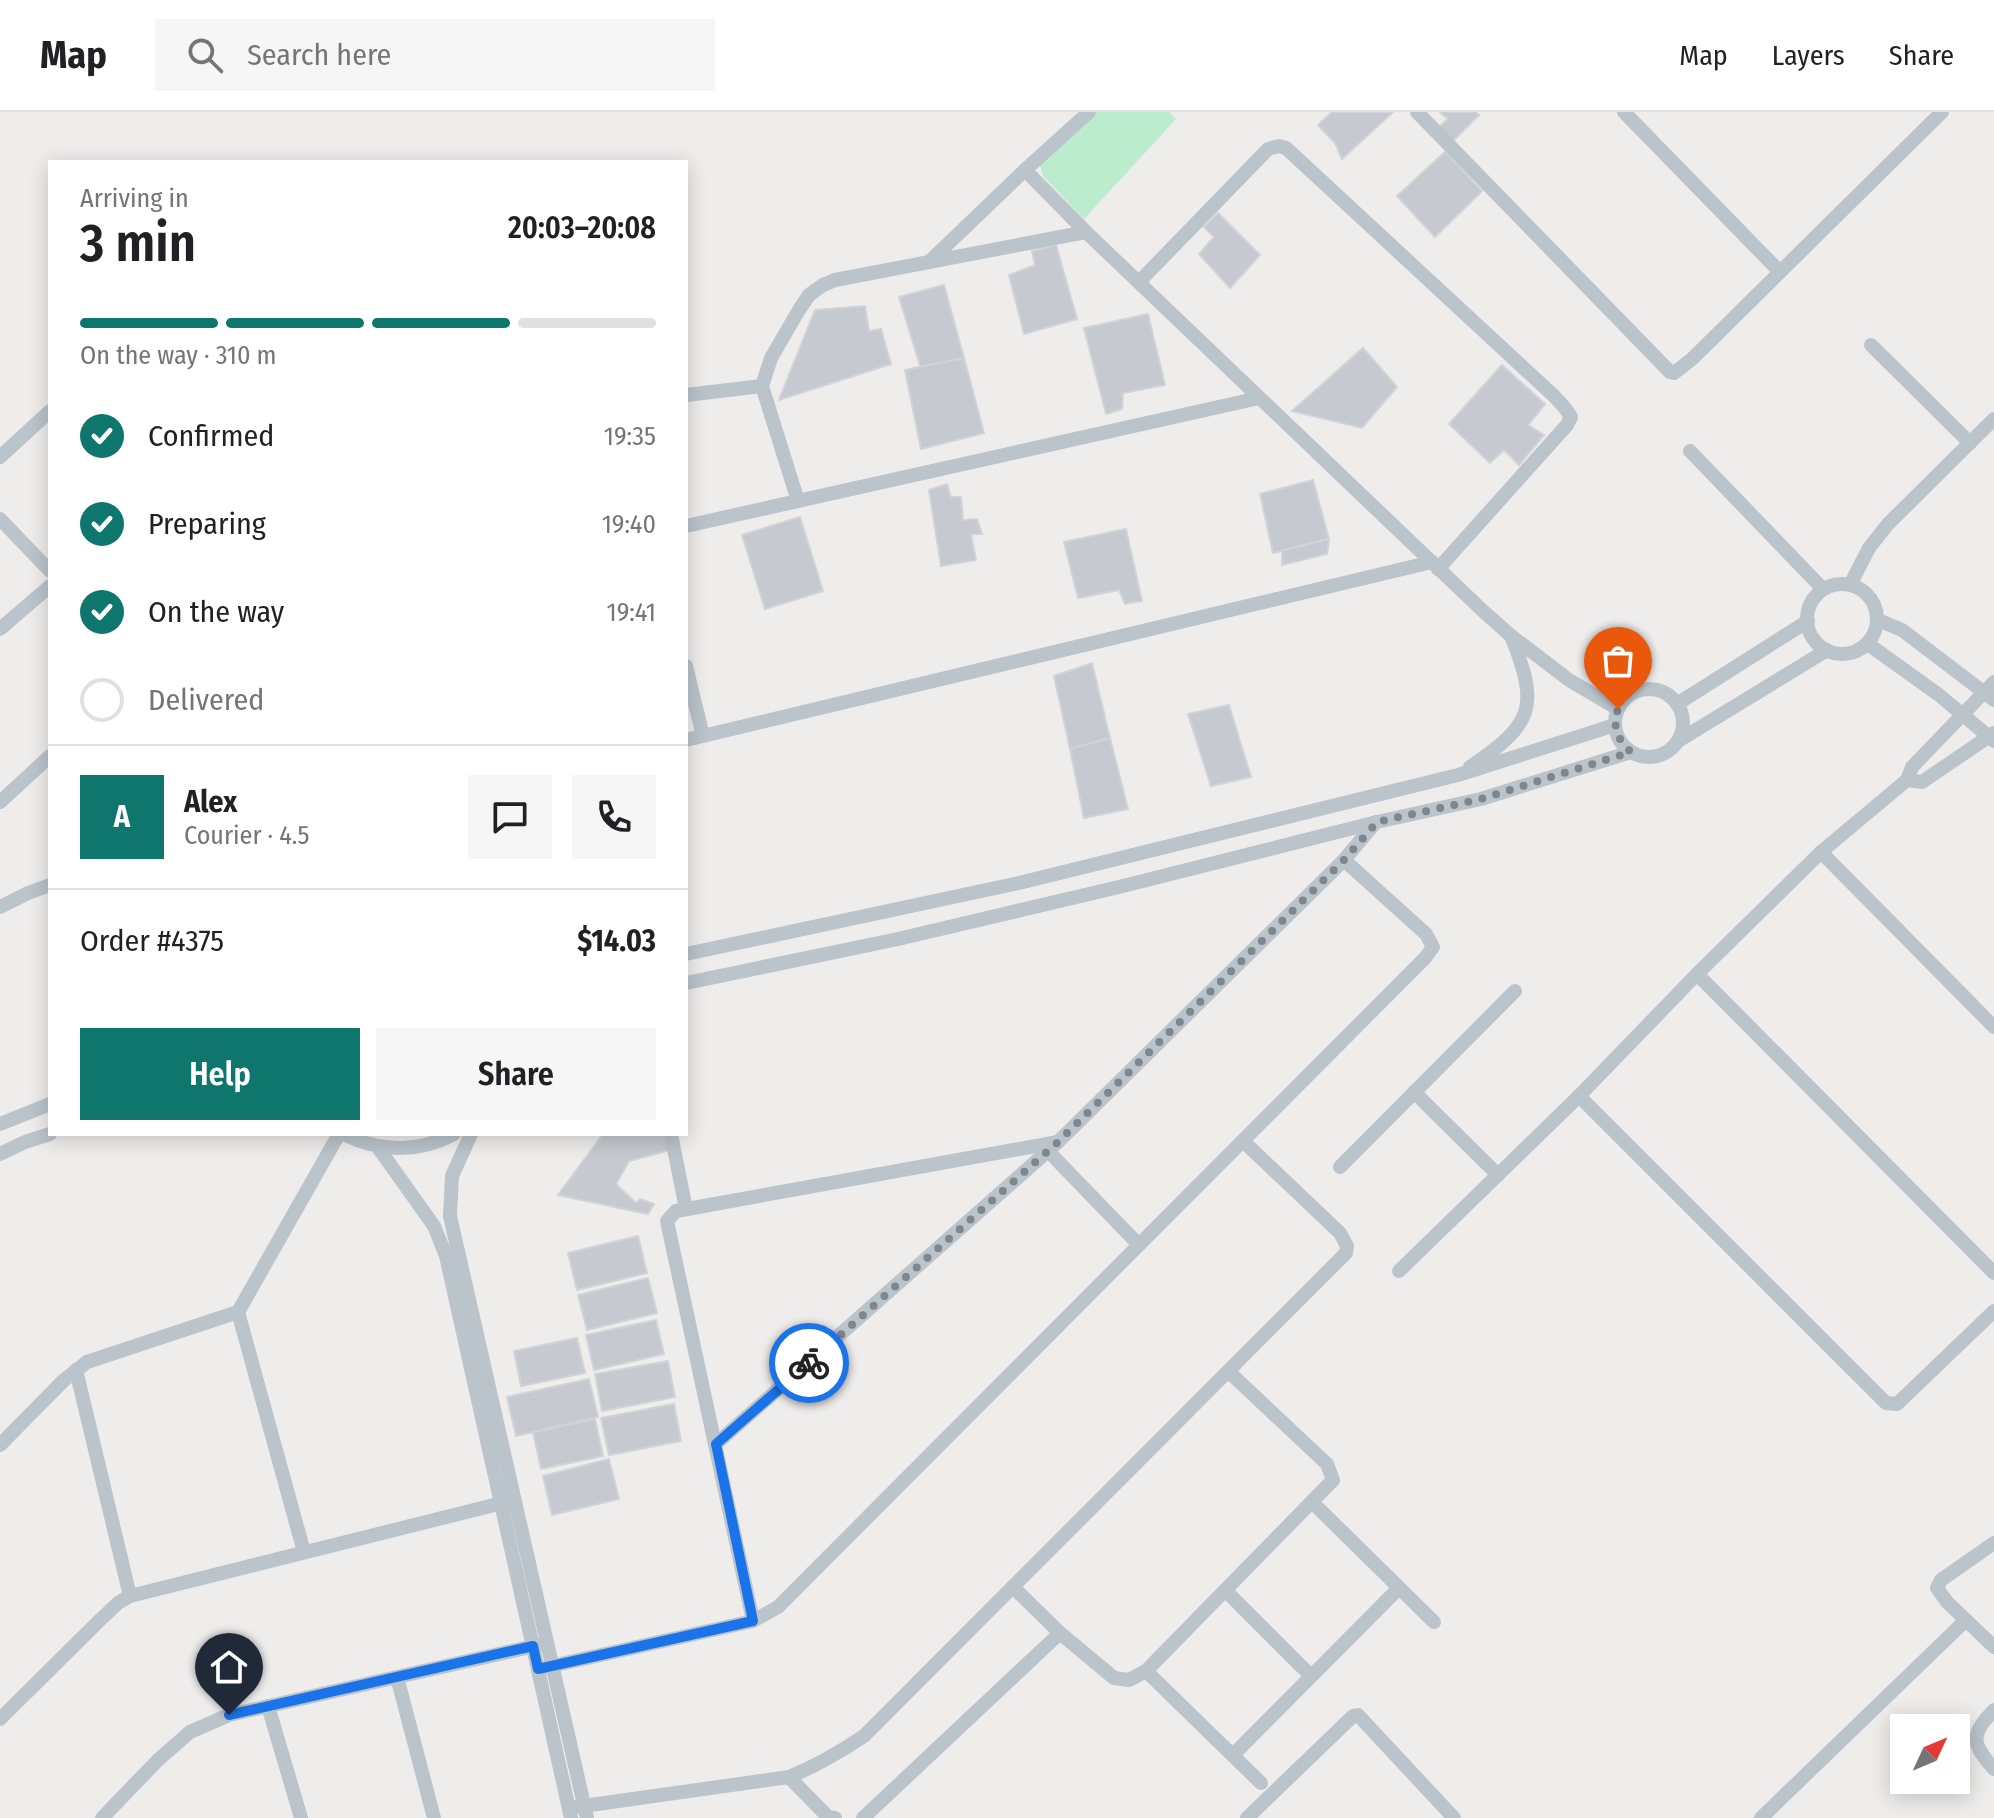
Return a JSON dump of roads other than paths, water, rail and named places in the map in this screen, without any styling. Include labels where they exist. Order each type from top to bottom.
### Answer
[{"type":"street","points":[[929,262],[1089,112]]},
{"type":"street","points":[[1417,112],[1670,372],[1678,372],[1692,359],[1942,112]]},
{"type":"street","points":[[1624,112],[1780,272]]},
{"type":"street","points":[[688,740],[1435,566],[1567,425],[1571,417],[1554,396],[1291,151],[1279,146],[1268,149],[1139,282]]},
{"type":"street","points":[[1025,170],[1259,398],[1510,635],[1569,680],[1618,709]]},
{"type":"street","points":[[798,501],[762,386],[771,358],[809,295],[835,280],[1086,232]]},
{"type":"street","points":[[1871,345],[1970,443]]},
{"type":"street","points":[[688,395],[762,386]]},
{"type":"street","points":[[688,526],[1259,398]]},
{"type":"street","points":[[0,457],[48,413]]},
{"type":"street","points":[[1850,585],[1869,548],[1888,524],[1994,419]]},
{"type":"street","points":[[1690,451],[1823,589]]},
{"type":"street","points":[[0,519],[48,569]]},
{"type":"street","points":[[1840,584],[1850,585],[1867,594],[1874,603],[1878,620],[1875,634],[1868,644],[1849,654],[1837,654],[1817,643],[1810,633],[1809,607],[1823,589],[1840,584]]},
{"type":"street","points":[[0,629],[48,588]]},
{"type":"street","points":[[1399,1271],[1579,1096],[1821,852],[1907,780],[1912,767],[1991,691],[1902,630],[1878,620]]},
{"type":"street","points":[[1677,704],[1808,621]]},
{"type":"street","points":[[1465,773],[1511,736],[1525,710],[1528,696],[1526,679],[1510,635]]},
{"type":"street","points":[[1868,644],[1993,737],[1922,782],[1907,780]]},
{"type":"street","points":[[1678,741],[1827,650]]},
{"type":"street","points":[[688,674],[703,736]]},
{"type":"street","points":[[1658,690],[1668,695],[1682,712],[1682,732],[1678,741],[1662,755],[1651,758],[1640,756],[1631,752],[1617,736],[1615,725],[1618,709],[1634,692],[1658,690]]},
{"type":"street","points":[[688,954],[1019,883],[1465,773],[1615,725]]},
{"type":"street","points":[[688,983],[898,939],[1481,799],[1631,752]]},
{"type":"street","points":[[0,802],[48,758]]},
{"type":"street","points":[[1465,773],[1481,799]]},
{"type":"street","points":[[716,1444],[1053,1147],[1344,860],[1377,822]]},
{"type":"street","points":[[1821,852],[1994,1027]]},
{"type":"street","points":[[545,1667],[753,1621],[778,1607],[1425,958],[1433,947],[1426,934],[1344,860]]},
{"type":"street","points":[[0,907],[48,886]]},
{"type":"street","points":[[1697,974],[1994,1273]]},
{"type":"street","points":[[1340,1167],[1515,991]]},
{"type":"street","points":[[1414,1092],[1498,1175]]},
{"type":"street","points":[[1579,1096],[1886,1403],[1897,1404],[1994,1311]]},
{"type":"street","points":[[0,1124],[48,1105]]},
{"type":"street","points":[[0,1154],[48,1135]]},
{"type":"street","points":[[0,1445],[87,1362],[238,1312],[340,1136]]},
{"type":"street","points":[[347,1136],[396,1149],[434,1143],[450,1136]]},
{"type":"street","points":[[470,1136],[452,1176],[450,1216],[507,1501]]},
{"type":"street","points":[[671,1136],[686,1209]]},
{"type":"street","points":[[377,1146],[415,1199],[446,1256],[507,1501],[578,1813],[789,1777],[844,1750],[864,1736],[1229,1372],[1346,1253],[1347,1246],[1340,1233],[1243,1141]]},
{"type":"street","points":[[753,1621],[667,1221],[676,1211],[686,1209],[1053,1147]]},
{"type":"street","points":[[1053,1147],[1139,1245]]},
{"type":"street","points":[[238,1312],[304,1552]]},
{"type":"street","points":[[76,1370],[130,1596]]},
{"type":"street","points":[[1013,1587],[1060,1633],[1114,1678],[1129,1680],[1146,1671],[1333,1480],[1327,1464],[1229,1372]]},
{"type":"street","points":[[0,1719],[101,1619],[130,1596],[507,1501]]},
{"type":"street","points":[[1313,1503],[1434,1622]]},
{"type":"street","points":[[1994,1543],[1937,1585],[1939,1593],[1994,1647]]},
{"type":"street","points":[[1233,1755],[1399,1588]]},
{"type":"street","points":[[1225,1590],[1311,1676]]},
{"type":"street","points":[[1761,1818],[1966,1620]]},
{"type":"street","points":[[863,1818],[1060,1633]]},
{"type":"street","points":[[102,1818],[190,1732],[229,1715],[540,1645]]},
{"type":"street","points":[[1146,1671],[1261,1783]]},
{"type":"street","points":[[397,1677],[434,1818]]},
{"type":"street","points":[[268,1706],[301,1818]]},
{"type":"street","points":[[1994,1710],[1981,1723],[1976,1738],[1981,1754],[1994,1769]]},
{"type":"street","points":[[1247,1818],[1353,1716],[1358,1715],[1454,1818]]},
{"type":"street","points":[[789,1777],[828,1817],[835,1818]]}]
